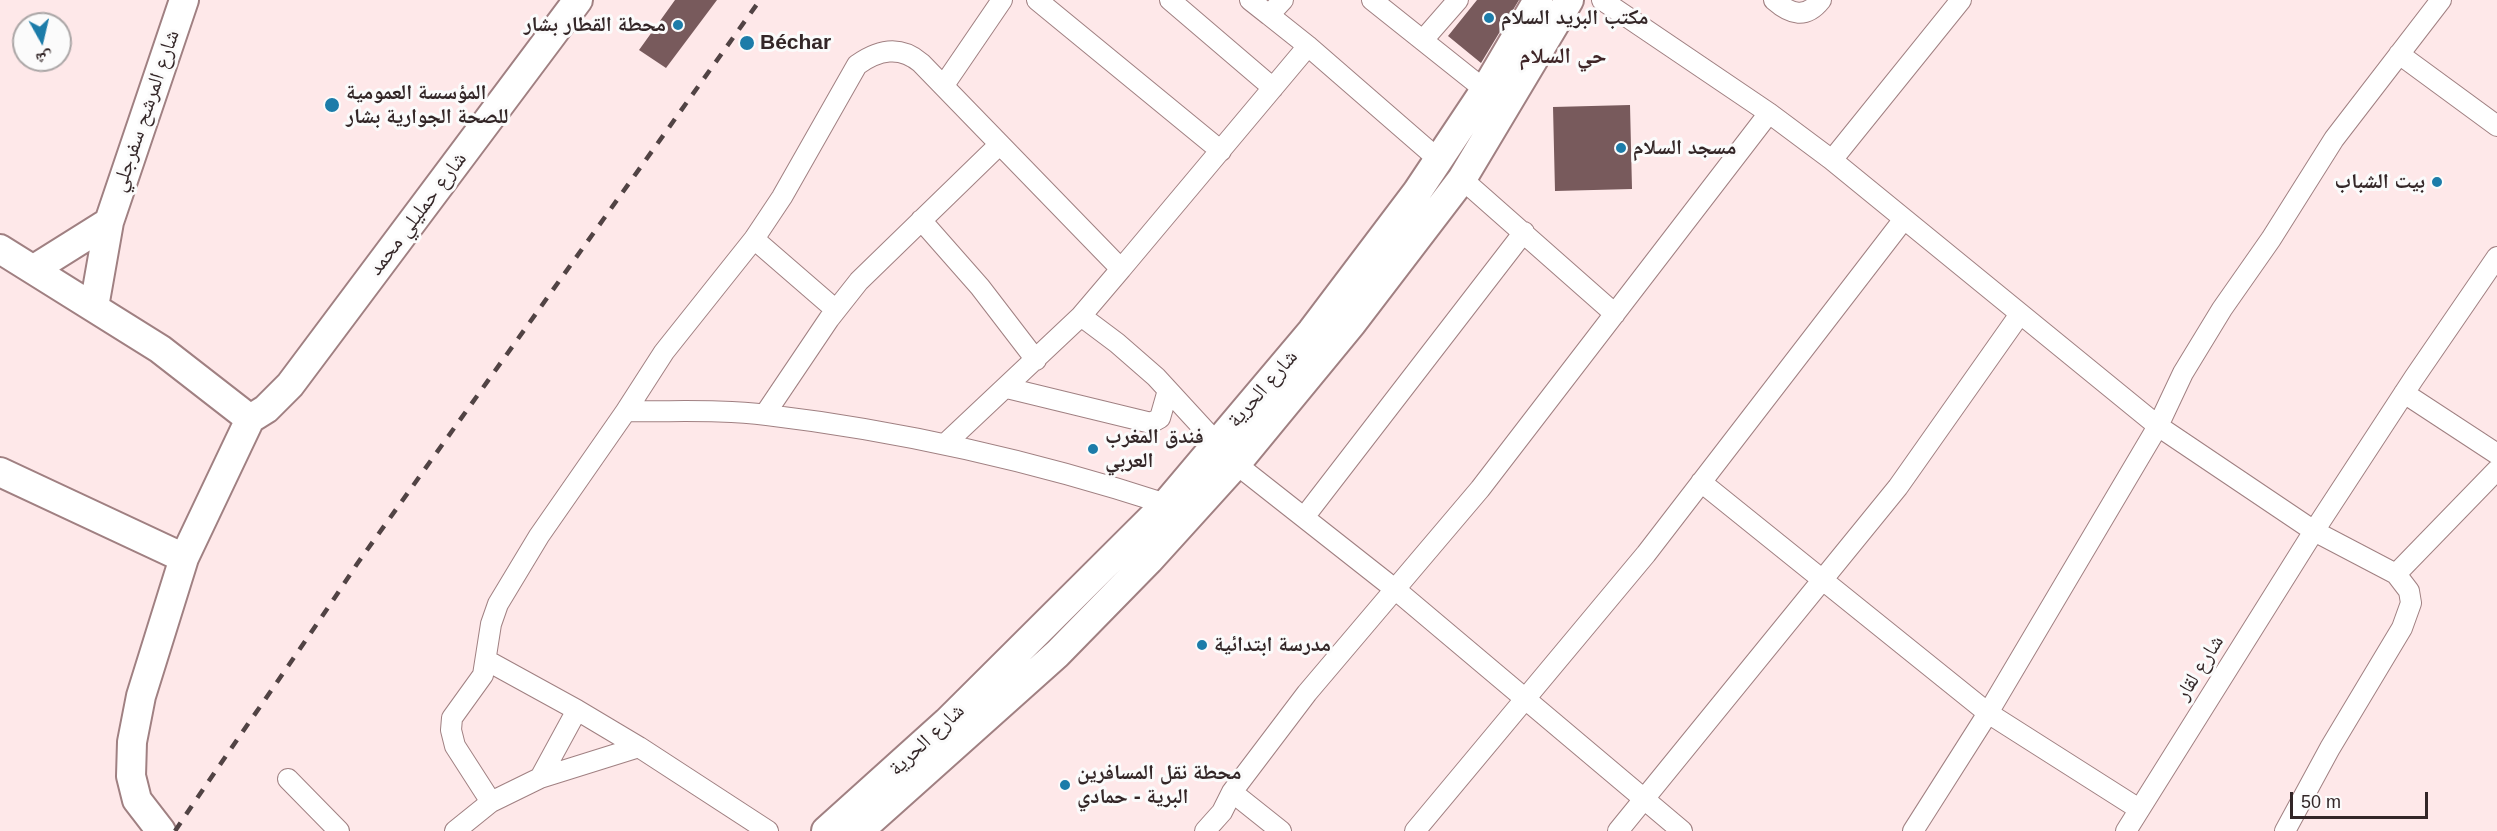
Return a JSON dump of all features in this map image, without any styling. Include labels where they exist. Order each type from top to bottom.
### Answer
[{"type":"main road","name":"شارع المرشح سفرجلي","points":[[94,307],[109,222],[184,0]]},
{"type":"main road","name":"شارع حمليلي محمد","points":[[250,419],[266,409],[290,385],[578,0]]},
{"type":"main road","name":"شارع الحرية","points":[[826,831],[947,722],[1166,504],[1312,331],[1418,192],[1485,90],[1538,0]]},
{"type":"main road","name":"شارع الحرية","points":[[859,831],[1057,654],[1149,560],[1236,464],[1338,340],[1462,179],[1569,0]]},
{"type":"main road","points":[[34,269],[109,222]]},
{"type":"main road","points":[[0,249],[160,349],[250,419],[184,558],[141,696],[132,742],[131,776],[137,800],[161,831]]},
{"type":"main road","points":[[0,472],[184,558]]},
{"type":"street","points":[[944,86],[1002,0]]},
{"type":"street","points":[[1037,0],[1221,151]]},
{"type":"street","points":[[1170,0],[1273,88]]},
{"type":"street","points":[[1250,0],[1308,46],[1438,159]]},
{"type":"street","points":[[1269,15],[1283,0]]},
{"type":"street","points":[[1372,0],[1485,90]]},
{"type":"street","points":[[1423,40],[1458,0]]},
{"type":"street","points":[[1602,0],[1768,113],[1832,160],[2158,426],[2314,531],[2396,574],[2409,591],[2411,603],[2402,628],[2330,748],[2285,831]]},
{"type":"street","points":[[1774,0],[1794,14],[1807,13],[1821,0]]},
{"type":"street","points":[[1832,160],[1961,0]]},
{"type":"street","points":[[1913,831],[1988,713],[2158,426],[2183,373],[2222,309],[2271,239],[2334,139],[2441,0]]},
{"type":"street","points":[[945,444],[1081,316],[1308,46]]},
{"type":"street","points":[[491,802],[455,746],[451,730],[452,718],[483,675],[491,624],[498,604],[539,536],[664,352],[754,239],[782,197],[857,65],[870,55],[886,51],[911,54],[1121,269]]},
{"type":"street","points":[[2399,54],[2497,126]]},
{"type":"street","points":[[1205,831],[1222,812],[1232,792],[1307,693],[1480,489],[1768,113]]},
{"type":"street","points":[[765,414],[836,310],[859,282],[999,145]]},
{"type":"street","points":[[1462,179],[1615,314]]},
{"type":"street","points":[[1415,831],[1617,589],[1904,219]]},
{"type":"street","points":[[921,220],[980,287],[1035,360]]},
{"type":"street","points":[[1305,516],[1524,232]]},
{"type":"street","points":[[754,239],[836,310]]},
{"type":"street","name":"شارع لقار","points":[[2126,831],[2314,531],[2404,393],[2497,257]]},
{"type":"street","points":[[1618,831],[1898,487],[2020,314]]},
{"type":"street","points":[[1081,316],[1117,343],[1168,390],[1236,464],[1305,516],[1396,590],[1682,831]]},
{"type":"street","points":[[1006,388],[1151,423],[1160,418],[1168,390]]},
{"type":"street","points":[[2404,393],[2497,454]]},
{"type":"street","points":[[626,411],[765,414],[945,444],[1100,483],[1166,504]]},
{"type":"street","points":[[2396,574],[2497,470]]},
{"type":"street","points":[[1701,482],[1988,713],[2139,809]]},
{"type":"street","points":[[486,660],[639,747],[768,831]]},
{"type":"street","points":[[540,778],[577,710]]},
{"type":"street","points":[[455,831],[491,802],[540,778],[639,747]]},
{"type":"street","points":[[288,779],[339,831]]},
{"type":"street","points":[[1232,792],[1281,831]]},
{"type":"building","name":"محطة القطار بشار","points":[[675,0],[717,0],[666,68],[639,50]]},
{"type":"building","name":"مكتب البريد السلام","points":[[1477,0],[1519,0],[1481,63],[1448,36]]},
{"type":"building","points":[[1630,105],[1632,189],[1555,191],[1553,107]]},
{"type":"railway","points":[[175,831],[357,564],[760,0]]},
{"type":"place","name":"مكتب البريد السلام","points":[[1489,18]]},
{"type":"place","name":"محطة القطار بشار","points":[[678,25]]},
{"type":"place","name":"Béchar","points":[[747,43]]},
{"type":"place","name":"المؤسسة العمومية للصحة الجوارية بشار","points":[[332,105]]},
{"type":"place","name":"مسجد السلام","points":[[1621,148]]},
{"type":"place","name":"بيت الشباب","points":[[2437,182]]},
{"type":"place","name":"فندق المغرب العربي","points":[[1093,449]]},
{"type":"place","name":"مدرسة ابتدائية","points":[[1202,645]]},
{"type":"place","name":"محطة نقل المسافرين البرية - حمادي","points":[[1065,785]]},
{"type":"district","name":"حي السلام","points":[[1563,57]]}]
